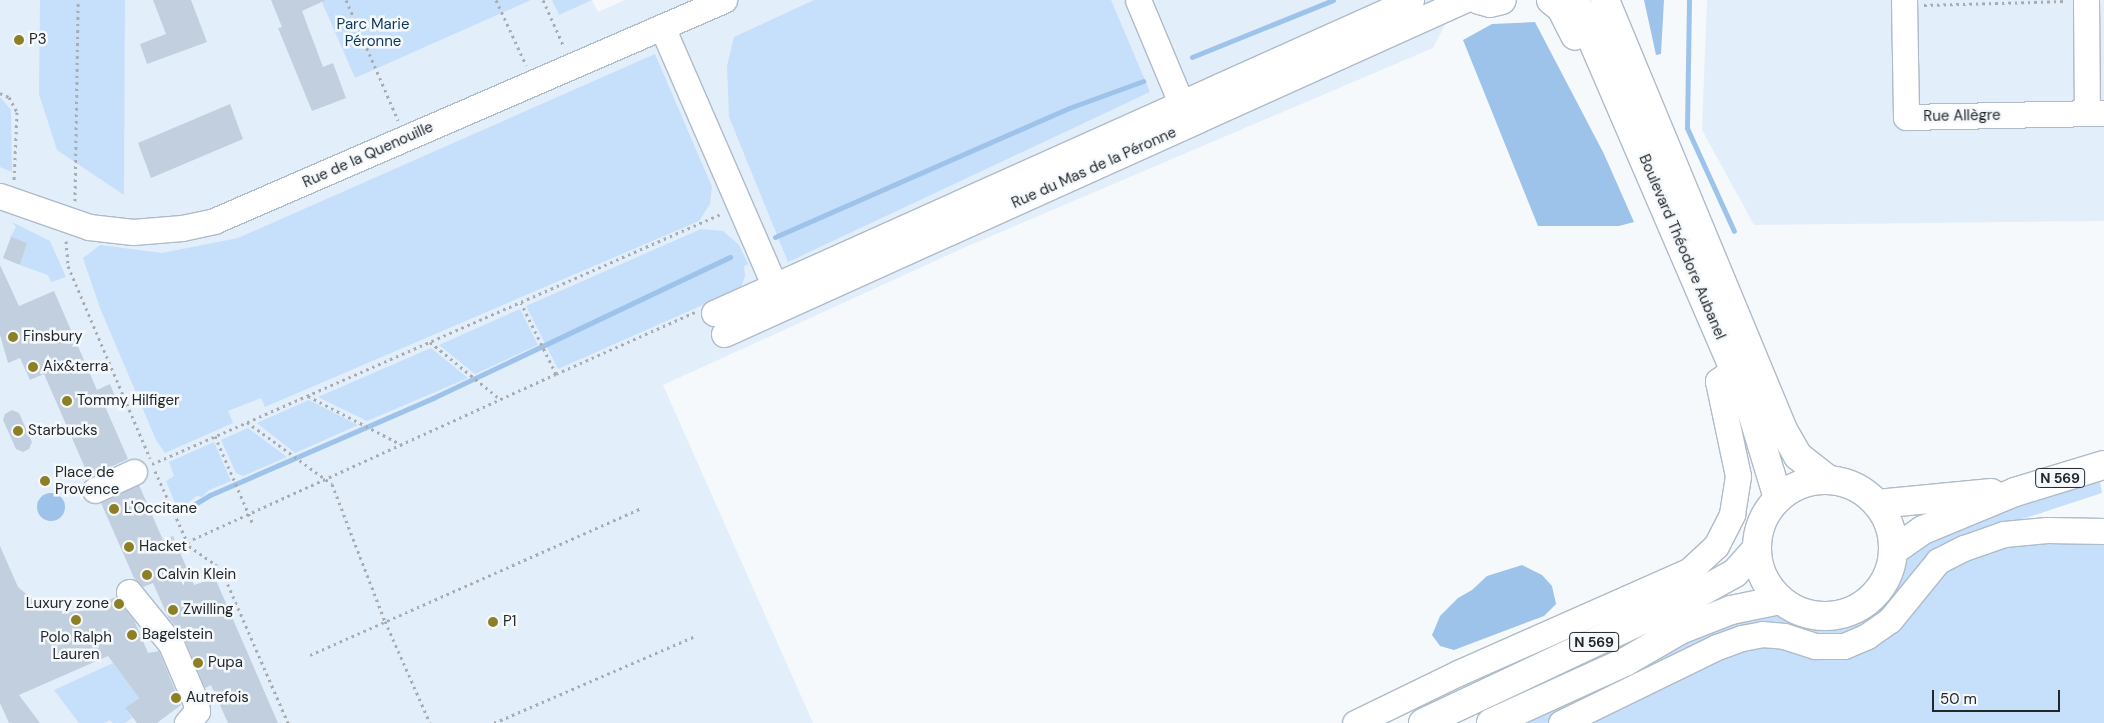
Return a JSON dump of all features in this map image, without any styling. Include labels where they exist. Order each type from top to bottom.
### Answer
[{"type":"main road","points":[[1479,0],[1490,3],[1502,0]]},
{"type":"main road","points":[[1551,0],[1561,8],[1603,100],[1630,124]]},
{"type":"main road","name":"Boulevard Théodore Aubanel","points":[[1575,0],[1734,369],[1765,449],[1778,498]]},
{"type":"main road","name":"Boulevard Théodore Aubanel","points":[[1605,0],[1783,430],[1798,456],[1830,480]]},
{"type":"main road","name":"N 569","points":[[1893,552],[1923,530],[2015,492],[2104,465]]},
{"type":"main road","points":[[1830,480],[1855,488],[1877,504],[1892,534],[1893,552],[1888,573],[1877,592],[1861,606],[1841,615],[1819,616],[1798,611],[1780,600],[1759,568],[1756,550],[1758,531],[1766,513],[1778,498],[1793,487],[1811,481],[1830,480]]},
{"type":"main road","name":"N 569","points":[[1877,504],[2015,492]]},
{"type":"main road","name":"N 569","points":[[1423,723],[1697,594],[1735,573],[1756,550]]},
{"type":"main road","name":"N 569","points":[[1491,723],[1625,662],[1680,630],[1731,610],[1780,600]]},
{"type":"street","name":"Rue de la Quenouille","points":[[7,188],[89,227],[133,232],[182,228],[214,221],[246,209],[662,27],[692,6],[724,0]]},
{"type":"street","points":[[1138,0],[1186,114]]},
{"type":"street","name":"Rue du Mas de la Péronne","points":[[1411,0],[1186,114],[719,324],[775,287],[1186,114],[1464,0]]},
{"type":"street","points":[[2086,0],[2095,113]]},
{"type":"street","name":"Rue Allègre","points":[[1904,3],[1906,117],[2095,113]]},
{"type":"street","points":[[662,27],[775,287]]},
{"type":"street","points":[[1355,723],[1458,673],[1690,570],[1716,546],[1732,514],[1738,476],[1718,381],[1734,369]]},
{"type":"street","points":[[95,490],[143,468]]},
{"type":"street","points":[[1561,723],[1717,647],[1742,638],[1762,634],[1784,636],[1815,646],[1844,646],[1867,636],[1890,620],[1938,561],[1964,548],[2004,534],[2047,530],[2104,531]]},
{"type":"street","points":[[129,592],[171,644],[196,703],[196,712],[186,723]]},
{"type":"path","points":[[75,202],[78,0]]},
{"type":"path","points":[[346,0],[407,138]]},
{"type":"path","points":[[496,0],[526,65]]},
{"type":"path","points":[[543,0],[565,48]]},
{"type":"path","points":[[1904,3],[2086,0]]},
{"type":"path","points":[[0,93],[9,98],[17,112],[7,188]]},
{"type":"path","points":[[67,199],[84,203]]},
{"type":"path","points":[[143,468],[729,211]]},
{"type":"path","points":[[66,238],[68,266],[143,468],[187,542],[215,564],[225,578],[288,723]]},
{"type":"path","points":[[187,542],[325,482],[556,374],[521,303]]},
{"type":"path","points":[[430,342],[500,399]]},
{"type":"path","points":[[307,396],[402,445]]},
{"type":"path","points":[[247,422],[325,482],[332,484],[385,621],[430,723]]},
{"type":"path","points":[[215,436],[252,522]]},
{"type":"path","points":[[310,655],[640,509]]},
{"type":"path","points":[[494,723],[695,636]]},
{"type":"shaded area","points":[[0,0],[592,0],[598,12],[625,0],[1458,0],[1433,48],[968,246],[663,385],[813,723],[0,723]]},
{"type":"shaded area","points":[[1644,0],[1664,0],[1661,54],[1656,55]]},
{"type":"shaded area","points":[[1707,0],[2104,0],[2104,221],[1754,225],[1702,130]]},
{"type":"shaded area","points":[[1535,22],[1604,154],[1634,222],[1619,226],[1538,226],[1463,40],[1492,24]]},
{"type":"shaded area","points":[[51,493],[61,497],[65,507],[61,517],[51,521],[41,517],[37,507],[41,497]]},
{"type":"shaded area","points":[[1522,565],[1542,575],[1552,586],[1556,604],[1544,616],[1454,650],[1440,646],[1432,635],[1440,616],[1458,598],[1472,590],[1487,576]]},
{"type":"green space","points":[[40,0],[125,0],[124,195],[57,150],[39,94]]},
{"type":"green space","name":"Parc Marie Péronne","points":[[321,0],[531,0],[355,78]]},
{"type":"green space","points":[[552,0],[592,0],[559,15]]},
{"type":"green space","points":[[814,0],[1111,0],[1150,92],[788,262],[729,117],[727,66],[734,37]]},
{"type":"green space","points":[[655,54],[712,187],[710,204],[699,221],[265,407],[261,398],[228,411],[233,423],[165,453],[156,440],[100,308],[83,258],[100,245],[162,253],[238,238]]},
{"type":"green space","points":[[0,97],[11,110],[12,172],[0,167]]},
{"type":"green space","points":[[12,222],[50,241],[66,277],[51,282],[48,275],[20,265],[27,243],[10,238],[16,227]]},
{"type":"green space","points":[[701,229],[723,231],[739,245],[748,264],[744,266],[745,276],[741,288],[558,369],[526,306]]},
{"type":"green space","points":[[520,309],[538,345],[475,374],[439,345]]},
{"type":"green space","points":[[431,348],[468,378],[367,421],[318,397]]},
{"type":"green space","points":[[309,400],[358,425],[295,453],[257,423]]},
{"type":"green space","points":[[248,428],[287,457],[243,476],[236,473],[221,440]]},
{"type":"green space","points":[[214,442],[231,481],[209,490],[202,497],[197,496],[178,510],[166,481],[174,476],[169,462]]},
{"type":"green space","points":[[2100,482],[2102,493],[1995,528],[1893,611],[1836,638],[1776,629],[1550,723],[1522,723],[1727,623],[1781,613],[1809,625],[1844,624],[1862,619],[1888,594],[1912,551],[1924,540],[2014,503]]},
{"type":"green space","points":[[2104,541],[2104,723],[1580,723],[1745,646],[1747,652],[1754,650],[1752,644],[1833,654],[1939,576],[1959,557],[2005,543]]},
{"type":"green space","points":[[113,663],[139,698],[125,708],[132,718],[125,723],[113,723],[110,720],[105,723],[79,723],[54,690]]},
{"type":"building","points":[[153,0],[191,0],[207,42],[147,64],[140,44],[166,34]]},
{"type":"building","points":[[271,0],[326,0],[302,11],[323,67],[333,63],[346,98],[312,111],[278,28],[282,27]]},
{"type":"building","points":[[230,104],[243,139],[151,178],[138,143]]},
{"type":"building","points":[[11,237],[27,243],[20,265],[3,258]]},
{"type":"building","points":[[0,265],[19,306],[54,291],[97,390],[110,384],[116,399],[104,404],[128,459],[89,477],[44,374],[30,380],[20,358],[8,363],[0,335]]},
{"type":"building","name":"Starbucks","points":[[12,410],[19,413],[32,442],[29,449],[23,452],[16,449],[3,420],[5,414]]},
{"type":"building","points":[[139,485],[163,540],[173,536],[194,585],[215,578],[278,723],[228,723],[211,685],[205,688],[184,638],[168,617],[153,583],[143,587],[134,578],[101,503]]},
{"type":"building","points":[[0,546],[18,587],[39,605],[65,612],[81,611],[116,597],[135,622],[148,653],[159,651],[181,705],[157,723],[137,723],[125,708],[139,698],[108,656],[19,695],[40,723],[9,723],[0,703]]},
{"type":"waterway","points":[[1192,57],[1333,0]]},
{"type":"waterway","points":[[1689,0],[1687,128],[1734,231]]},
{"type":"waterway","points":[[775,237],[1069,108],[1143,81]]},
{"type":"waterway","points":[[185,510],[210,495],[433,398],[730,257]]},
{"type":"place","name":"P3","points":[[19,40]]},
{"type":"place","name":"Finsbury","points":[[13,337]]},
{"type":"place","name":"Aix&terra","points":[[33,367]]},
{"type":"place","name":"Tommy Hilfiger","points":[[67,401]]},
{"type":"place","name":"Starbucks","points":[[18,431]]},
{"type":"place","name":"Place de Provence","points":[[45,481]]},
{"type":"place","name":"L'Occitane","points":[[114,509]]},
{"type":"place","name":"Hacket","points":[[129,547]]},
{"type":"place","name":"Calvin Klein","points":[[147,575]]},
{"type":"place","name":"Luxury zone","points":[[119,604]]},
{"type":"place","name":"Zwilling","points":[[173,610]]},
{"type":"place","name":"Polo Ralph Lauren","points":[[76,620]]},
{"type":"place","name":"P1","points":[[493,622]]},
{"type":"place","name":"Bagelstein","points":[[132,635]]},
{"type":"place","name":"Pupa","points":[[198,663]]},
{"type":"place","name":"Autrefois","points":[[176,698]]}]
